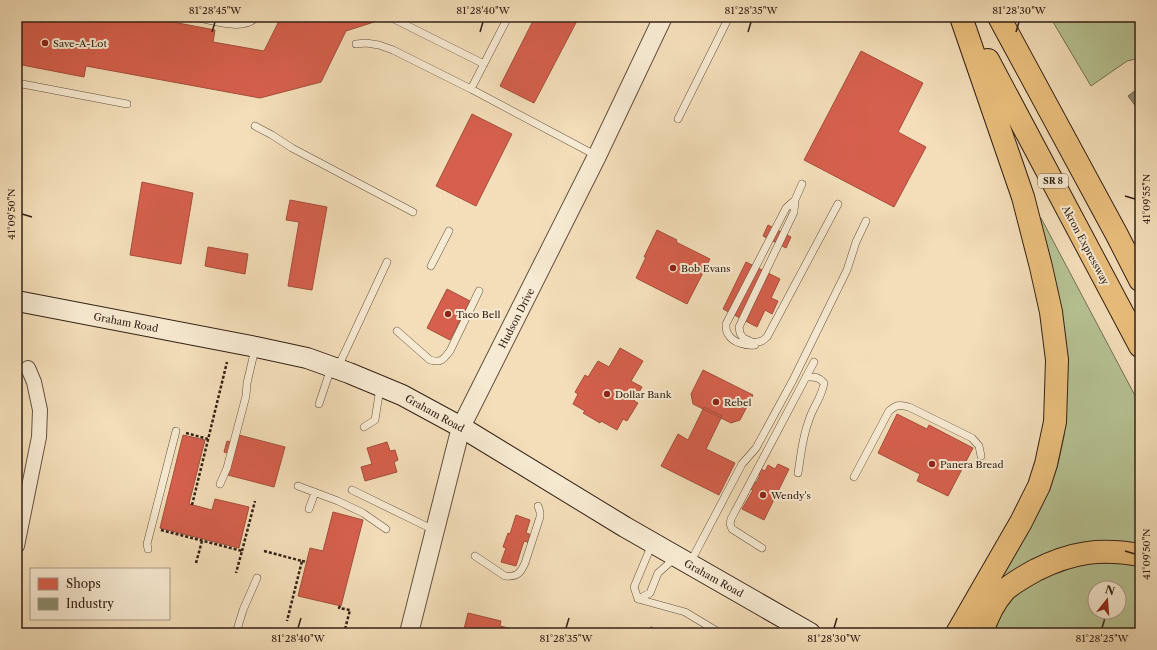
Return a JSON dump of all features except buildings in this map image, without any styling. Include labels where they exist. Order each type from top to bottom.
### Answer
[{"type":"highway","points":[[957,633],[1021,522],[1039,486],[1046,464],[1055,422],[1057,360],[1051,312],[1023,197],[961,17]]},
{"type":"highway","name":"Akron Expressway","points":[[965,17],[1140,346]]},
{"type":"highway","name":"SR 8","points":[[999,17],[1114,228],[1140,280]]},
{"type":"highway","points":[[982,633],[990,612],[1005,590],[1016,581],[1045,566],[1087,552],[1121,552],[1140,555]]},
{"type":"main road","name":"Graham Road","points":[[17,302],[307,358],[381,386],[402,395],[461,427],[618,524],[810,633]]},
{"type":"street","name":"Hudson Drive","points":[[409,633],[461,427],[597,156],[664,17]]},
{"type":"street","points":[[17,546],[39,437],[40,410],[34,382],[28,368]]},
{"type":"lane","points":[[194,17],[233,24],[245,24],[253,21],[256,17]]},
{"type":"lane","points":[[390,17],[484,64]]},
{"type":"lane","points":[[471,88],[508,17]]},
{"type":"lane","points":[[678,119],[729,17]]},
{"type":"lane","points":[[356,44],[366,43],[379,45],[393,50],[471,88],[597,156]]},
{"type":"lane","points":[[17,83],[127,104]]},
{"type":"lane","points":[[254,126],[272,135],[292,148],[413,212]]},
{"type":"lane","points":[[802,184],[794,200],[786,208],[726,324],[727,334],[736,342],[749,346],[757,345],[767,337],[838,204]]},
{"type":"lane","points":[[762,341],[754,343],[743,338],[739,327],[794,212],[794,200]]},
{"type":"lane","points":[[638,599],[650,593],[658,573],[683,561],[742,464],[756,448],[793,380],[847,270],[856,242],[866,221]]},
{"type":"lane","points":[[431,266],[449,231]]},
{"type":"lane","points":[[319,404],[334,368],[386,262]]},
{"type":"lane","points":[[397,331],[430,360],[437,362],[444,360],[450,351],[479,291]]},
{"type":"lane","points":[[220,484],[231,455],[246,396],[247,383],[256,347]]},
{"type":"lane","points":[[762,548],[732,529],[730,524],[731,519],[814,362]]},
{"type":"lane","points":[[798,473],[802,440],[809,419],[823,389],[824,383],[820,378],[806,377]]},
{"type":"lane","points":[[364,427],[375,420],[381,386]]},
{"type":"lane","points":[[854,477],[889,411],[900,405],[909,407],[972,438],[979,446],[981,456]]},
{"type":"lane","points":[[148,550],[147,544],[178,432]]},
{"type":"lane","points":[[298,486],[338,501],[363,513],[386,528]]},
{"type":"lane","points":[[352,490],[435,531]]},
{"type":"lane","points":[[309,509],[315,492]]},
{"type":"lane","points":[[475,556],[505,576],[517,575],[525,563],[540,517],[538,506]]},
{"type":"lane","points":[[638,599],[634,587],[652,543]]},
{"type":"lane","points":[[236,633],[243,610],[257,578]]},
{"type":"lane","points":[[638,599],[685,612],[720,633]]},
{"type":"path","points":[[192,504],[227,362]]},
{"type":"path","points":[[178,432],[208,439]]},
{"type":"path","points":[[236,573],[254,501]]},
{"type":"path","points":[[157,529],[242,551]]},
{"type":"path","points":[[196,563],[202,541]]},
{"type":"path","points":[[264,551],[306,562]]},
{"type":"path","points":[[288,621],[302,561]]},
{"type":"path","points":[[340,606],[339,608],[350,610],[344,633]]},
{"type":"path","points":[[650,633],[652,627]]},
{"type":"green space","points":[[1050,17],[1140,17],[1140,58],[1127,61],[1091,86]]},
{"type":"green space","points":[[1041,218],[1140,405],[1140,547],[1064,549],[975,633],[966,633],[1043,503],[1058,464],[1064,436],[1064,397],[1039,219]]},
{"type":"green space","points":[[1073,563],[1140,563],[1140,633],[988,633],[1009,591]]},
{"type":"place","name":"Save-A-Lot","points":[[45,43]]},
{"type":"place","name":"Bob Evans","points":[[673,268]]},
{"type":"place","name":"Taco Bell","points":[[448,314]]},
{"type":"place","name":"Dollar Bank","points":[[607,394]]},
{"type":"place","name":"Rebel","points":[[716,402]]},
{"type":"place","name":"Panera Bread","points":[[932,464]]},
{"type":"place","name":"Wendy's","points":[[763,495]]}]
